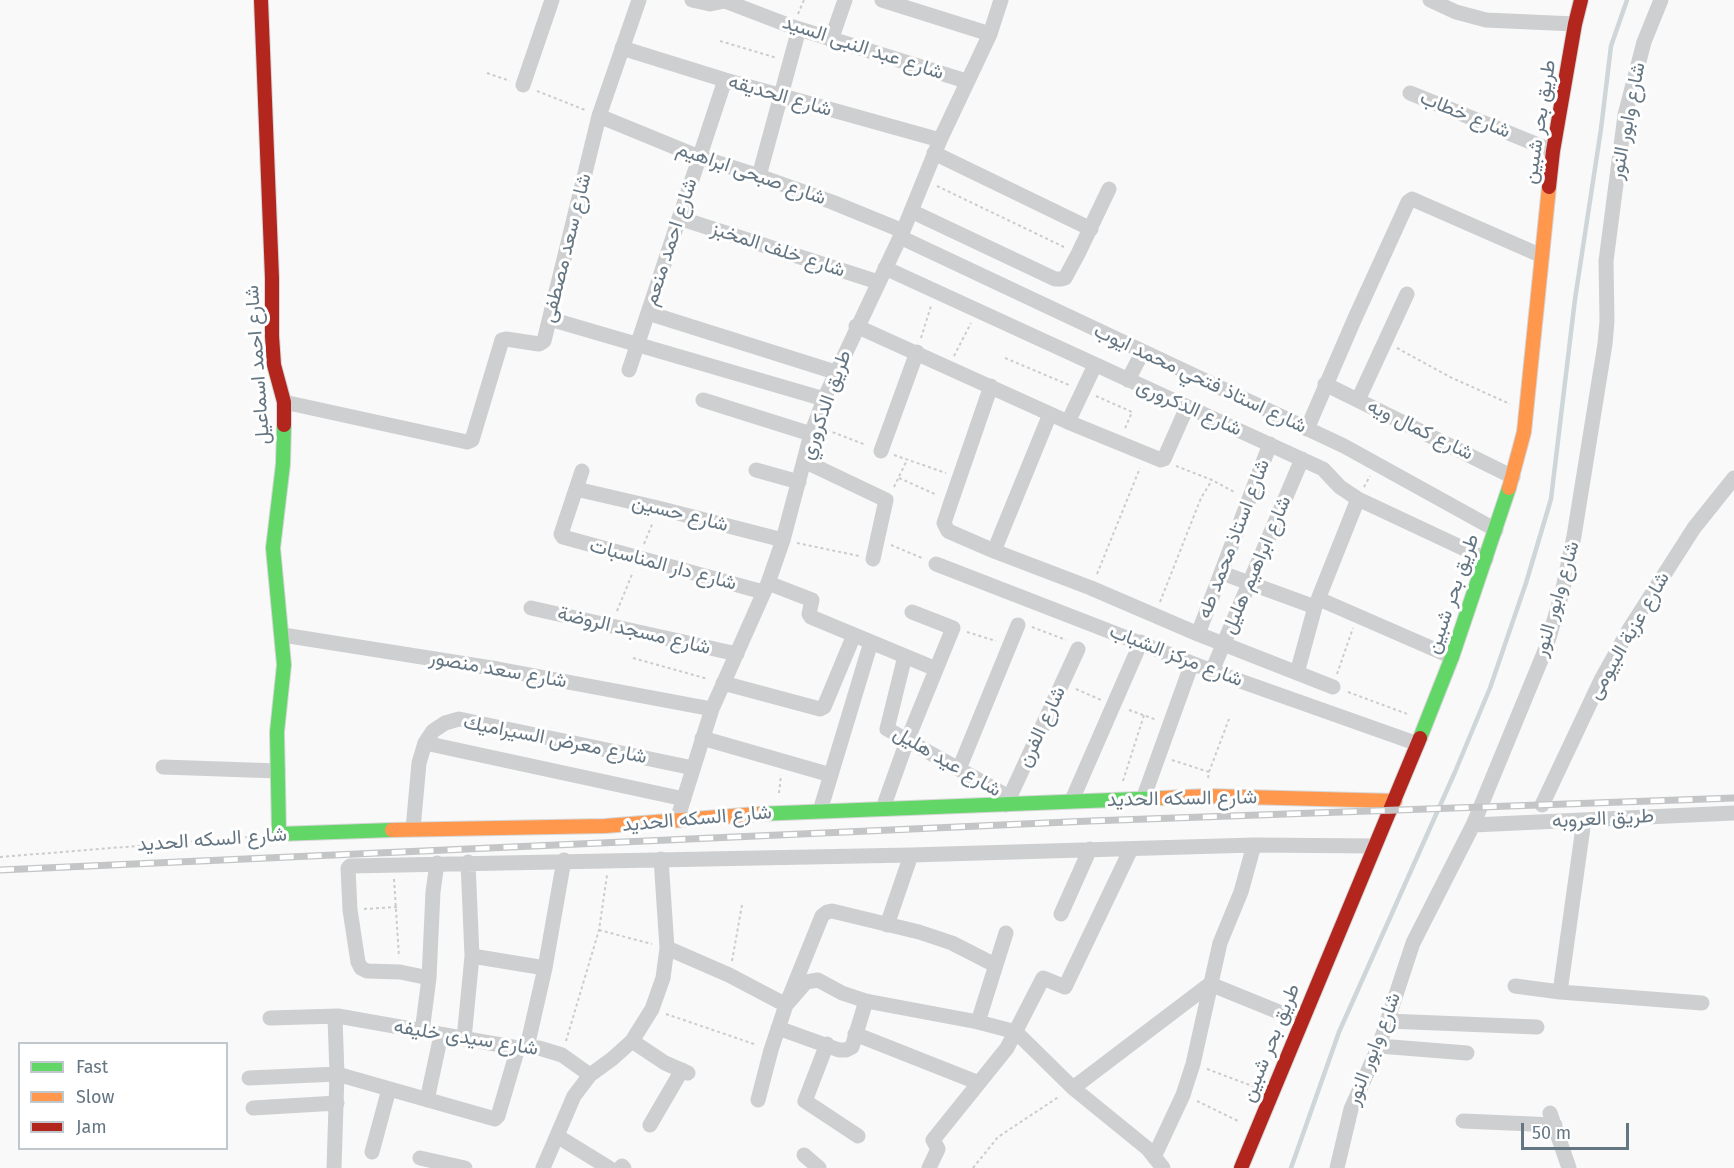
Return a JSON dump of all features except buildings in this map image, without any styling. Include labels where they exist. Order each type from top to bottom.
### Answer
[{"type":"street","name":"شارع احمد اسماعيل","points":[[261,0],[272,278],[272,336],[274,365],[284,402],[283,464],[273,548],[285,665],[278,732],[279,834]]},
{"type":"street","points":[[523,85],[552,0]]},
{"type":"street","name":"شارع سعد مصطفى","points":[[284,402],[470,441],[502,340],[543,344],[599,116],[639,0]]},
{"type":"street","name":"شارع عبد النبى السيد","points":[[692,0],[710,4],[725,1],[831,40],[966,81]]},
{"type":"street","points":[[831,40],[845,0]]},
{"type":"street","points":[[882,0],[990,34]]},
{"type":"street","name":"طريق الدكروري","points":[[677,820],[712,710],[765,588],[783,540],[813,430],[824,399],[856,326],[901,234],[966,81],[990,34],[1000,0]]},
{"type":"street","points":[[1430,0],[1456,12],[1486,20],[1575,24]]},
{"type":"street","name":"طريق بحر شبين","points":[[1240,1168],[1418,744],[1452,657],[1514,477],[1527,412],[1553,151],[1581,0]]},
{"type":"street","name":"شارع وابور النور","points":[[1337,1168],[1350,1109],[1378,1046],[1413,943],[1473,825],[1546,648],[1562,593],[1575,536],[1605,344],[1606,261],[1625,115],[1644,42],[1661,0]]},
{"type":"street","points":[[759,176],[799,29]]},
{"type":"street","name":"شارع الحديقه","points":[[622,48],[937,146],[1091,229]]},
{"type":"street","name":"شارع احمد منعم","points":[[629,370],[725,80]]},
{"type":"street","name":"شارع خطاب","points":[[1410,93],[1553,151]]},
{"type":"street","name":"شارع صبحى ابراهيم","points":[[599,116],[699,157],[832,202],[901,234]]},
{"type":"street","points":[[911,211],[1055,279],[1065,278],[1109,189]]},
{"type":"street","points":[[1307,429],[1354,318],[1408,202],[1412,199],[1542,256]]},
{"type":"street","name":"شارع خلف المخبز","points":[[679,218],[881,275]]},
{"type":"street","name":"شارع استاذ فتحي محمد ايوب","points":[[901,234],[1142,353],[1377,463],[1496,530]]},
{"type":"street","name":"شارع الدكرورى","points":[[881,275],[936,291],[1302,459],[1325,470],[1340,487],[1358,499],[1486,559]]},
{"type":"street","points":[[1358,400],[1407,294]]},
{"type":"street","points":[[648,312],[836,372]]},
{"type":"street","points":[[550,319],[824,399]]},
{"type":"street","points":[[856,326],[949,366],[1068,422],[1163,460],[1187,407]]},
{"type":"street","points":[[881,451],[917,352]]},
{"type":"street","points":[[1128,380],[1142,353]]},
{"type":"street","points":[[1068,422],[1095,365]]},
{"type":"street","name":"شارع كمال ويه","points":[[1325,384],[1514,477]]},
{"type":"street","points":[[991,386],[944,523],[948,531],[1333,687]]},
{"type":"street","points":[[703,400],[813,430]]},
{"type":"street","points":[[994,551],[1050,414]]},
{"type":"street","name":"شارع استاذ محمد طه","points":[[1198,634],[1270,444]]},
{"type":"street","name":"شارع ابراهيم هليل","points":[[1212,671],[1302,459]]},
{"type":"street","points":[[804,461],[886,500],[873,559]]},
{"type":"street","points":[[756,470],[799,482]]},
{"type":"street","points":[[576,489],[582,471]]},
{"type":"street","name":"شارع عزبة البيومى","points":[[1542,805],[1601,680],[1630,628],[1694,528],[1734,478]]},
{"type":"street","name":"شارع حسين","points":[[576,489],[783,540]]},
{"type":"street","name":"شارع دار المناسبات","points":[[576,489],[561,534],[563,537],[638,560],[811,600],[813,602],[810,616],[854,635]]},
{"type":"street","points":[[1297,673],[1317,603],[1358,499]]},
{"type":"street","name":"شارع مركز الشباب","points":[[936,564],[1212,671],[1418,744]]},
{"type":"street","points":[[1222,573],[1356,617],[1452,657]]},
{"type":"street","name":"شارع مسجد الروضة","points":[[531,608],[737,654]]},
{"type":"street","points":[[883,808],[907,741],[953,628],[912,612]]},
{"type":"street","points":[[959,769],[1018,625]]},
{"type":"street","name":"شارع سعد منصور","points":[[283,635],[498,669],[712,710]]},
{"type":"street","points":[[723,683],[820,710],[824,707],[854,635],[936,669]]},
{"type":"street","points":[[820,811],[871,642]]},
{"type":"street","points":[[1072,800],[1141,642]]},
{"type":"street","name":"شارع الفرن","points":[[1007,801],[1078,649]]},
{"type":"street","name":"شارع عيد هليل","points":[[904,656],[886,727],[959,769],[1007,801]]},
{"type":"street","points":[[1143,799],[1192,663]]},
{"type":"street","name":"شارع معرض السيراميك","points":[[425,743],[433,730],[459,719],[693,768]]},
{"type":"street","points":[[702,738],[831,775]]},
{"type":"street","points":[[413,829],[419,763],[425,743],[684,799]]},
{"type":"street","points":[[163,767],[278,771]]},
{"type":"street","name":"شارع السكه الحديد","points":[[279,834],[605,826],[777,812],[1007,801],[1207,796],[1395,801]]},
{"type":"street","name":"طريق العروبه","points":[[1473,825],[1734,813]]},
{"type":"street","points":[[1560,992],[1584,820]]},
{"type":"street","points":[[1159,1165],[1193,1064],[1220,943],[1241,892],[1254,845]]},
{"type":"street","name":"شارع السكه الحديد","points":[[350,910],[348,868],[351,865],[911,855],[1254,845],[1375,846]]},
{"type":"street","points":[[1061,914],[1090,849]]},
{"type":"street","points":[[929,1168],[938,1149],[933,1140],[1007,1048],[1044,977],[1065,987],[1131,849]]},
{"type":"street","points":[[887,925],[911,855]]},
{"type":"street","points":[[543,1168],[574,1096],[590,1075],[632,1041],[652,1009],[663,978],[667,948],[661,858]]},
{"type":"street","points":[[249,1078],[337,1074],[492,1119],[498,1116],[523,1048],[545,968],[564,860]]},
{"type":"street","points":[[464,1039],[472,956],[468,862]]},
{"type":"street","points":[[422,1032],[429,978],[433,892],[437,863]]},
{"type":"street","points":[[350,910],[358,962],[361,968],[367,971],[400,972],[429,978]]},
{"type":"street","points":[[758,1100],[786,1005],[822,916],[827,912],[832,911],[919,932],[952,944],[995,965]]},
{"type":"street","points":[[978,1022],[1006,933]]},
{"type":"street","points":[[667,948],[729,975],[786,1005]]},
{"type":"street","points":[[472,956],[545,968]]},
{"type":"street","points":[[786,1005],[807,982],[823,982],[842,993],[866,1001],[978,1022],[1016,1032],[1073,1088],[1148,1149],[1159,1165]]},
{"type":"street","points":[[1210,984],[1301,1021]]},
{"type":"street","points":[[1073,1088],[1210,984]]},
{"type":"street","points":[[1515,986],[1560,992],[1702,1003]]},
{"type":"street","points":[[778,1028],[839,1050],[846,1050],[852,1047],[866,1001]]},
{"type":"street","name":"شارع سيدى خليفه","points":[[270,1018],[335,1018],[523,1048],[539,1048],[561,1055],[590,1075]]},
{"type":"street","points":[[334,1168],[337,1103],[335,1018]]},
{"type":"street","points":[[1387,1021],[1537,1027]]},
{"type":"street","points":[[855,1034],[979,1083]]},
{"type":"street","points":[[427,1100],[441,1035]]},
{"type":"street","points":[[632,1041],[664,1063],[685,1072],[650,1125]]},
{"type":"street","points":[[826,1044],[805,1101],[858,1136]]},
{"type":"street","points":[[1378,1046],[1467,1053]]},
{"type":"street","points":[[372,1152],[389,1089]]},
{"type":"street","points":[[253,1108],[337,1103]]},
{"type":"street","points":[[1463,1121],[1552,1119],[1569,1168]]},
{"type":"street","points":[[557,1136],[610,1168],[612,1166],[615,1168]]},
{"type":"street","points":[[804,1155],[819,1168]]},
{"type":"street","points":[[420,1158],[465,1168]]},
{"type":"path","points":[[720,40],[791,62]]},
{"type":"path","points":[[487,73],[599,116]]},
{"type":"path","points":[[923,180],[1078,254]]},
{"type":"path","points":[[917,352],[936,291]]},
{"type":"path","points":[[949,366],[977,310]]},
{"type":"path","points":[[1385,341],[1450,377],[1527,412]]},
{"type":"path","points":[[813,430],[881,451]]},
{"type":"path","points":[[1091,588],[1147,454]]},
{"type":"path","points":[[951,501],[899,478],[907,460],[960,477]]},
{"type":"path","points":[[1163,460],[1212,480],[1249,500]]},
{"type":"path","points":[[1358,499],[1377,463]]},
{"type":"path","points":[[1154,616],[1201,498],[1212,480]]},
{"type":"path","points":[[612,626],[658,508]]},
{"type":"path","points":[[783,540],[873,559]]},
{"type":"path","points":[[877,540],[936,564]]},
{"type":"path","points":[[1356,617],[1333,687],[1427,721]]},
{"type":"path","points":[[1018,625],[1025,624],[1076,645],[1078,649]]},
{"type":"path","points":[[953,628],[1010,645]]},
{"type":"path","points":[[633,658],[723,683]]},
{"type":"path","points":[[1062,683],[1144,715],[1116,800]]},
{"type":"path","points":[[1158,756],[1209,772],[1229,719]]},
{"type":"path","points":[[777,812],[783,760]]},
{"type":"path","name":"شارع السكه الحديد","points":[[0,857],[279,834]]},
{"type":"path","points":[[561,1055],[599,930],[607,881],[607,860]]},
{"type":"path","points":[[392,864],[397,907],[400,972]]},
{"type":"path","points":[[729,975],[742,905]]},
{"type":"path","points":[[350,910],[397,907]]},
{"type":"path","points":[[599,930],[667,948]]},
{"type":"path","points":[[652,1009],[771,1050]]},
{"type":"path","points":[[1193,1064],[1272,1093]]},
{"type":"path","points":[[973,1168],[998,1137],[1073,1088]]},
{"type":"path","points":[[1183,1095],[1256,1130]]},
{"type":"waterway","points":[[1291,1168],[1339,1032],[1490,688],[1526,583],[1551,499],[1575,299],[1611,46],[1627,0]]},
{"type":"railway","points":[[0,870],[1090,821],[1734,798]]},
{"type":"traffic: fast","points":[[284,425],[283,464],[273,548],[284,665],[277,732],[279,834],[392,830]]},
{"type":"traffic: fast","points":[[1420,738],[1452,657],[1509,488]]},
{"type":"traffic: fast","points":[[757,814],[1163,798]]},
{"type":"traffic: slow","points":[[1509,488],[1524,432],[1549,187]]},
{"type":"traffic: slow","points":[[1163,798],[1207,796],[1395,801]]},
{"type":"traffic: slow","points":[[392,830],[605,826],[757,814]]},
{"type":"traffic: jam","points":[[261,0],[272,278],[272,336],[274,365],[284,402],[284,425]]},
{"type":"traffic: jam","points":[[1549,187],[1553,151],[1581,0]]},
{"type":"traffic: jam","points":[[1241,1168],[1420,738]]}]
